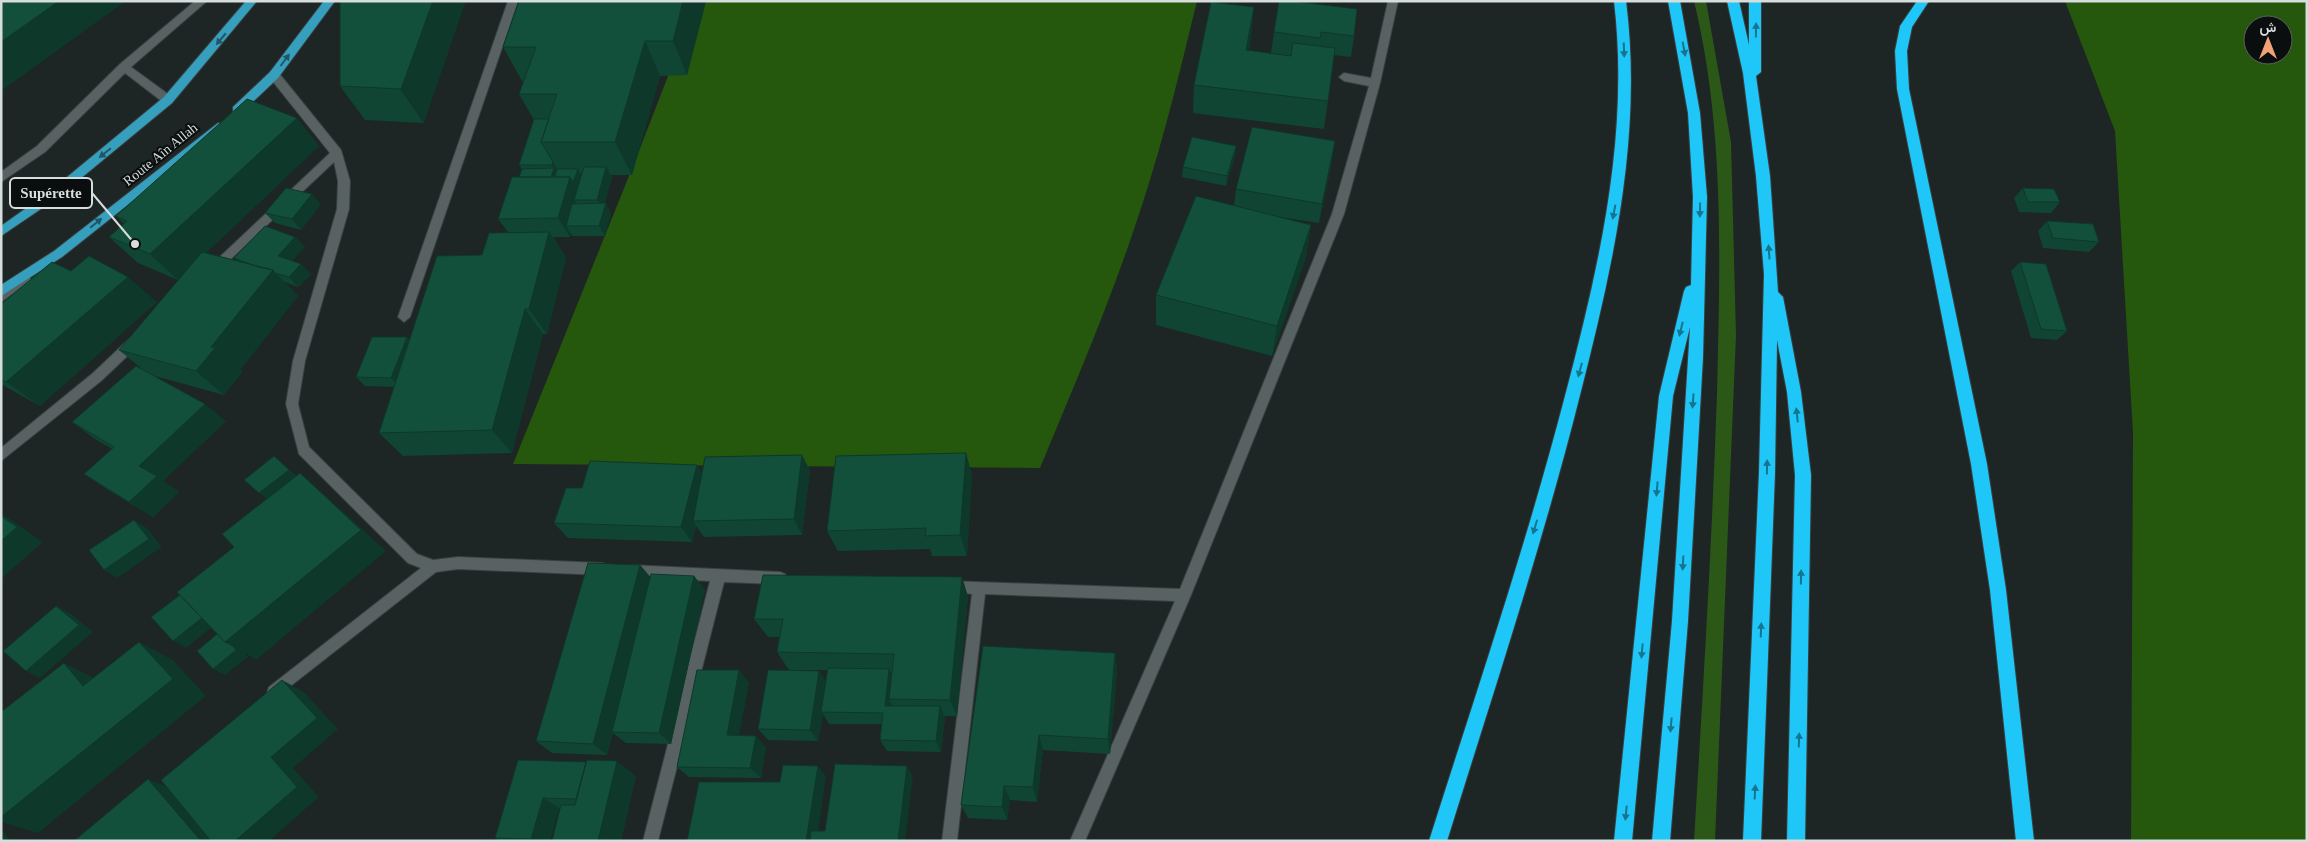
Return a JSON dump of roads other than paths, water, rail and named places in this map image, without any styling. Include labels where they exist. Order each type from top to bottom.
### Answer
[{"type":"highway","points":[[1438,841],[1556,459],[1583,359],[1614,209],[1624,136],[1625,73],[1620,1]]},
{"type":"highway","points":[[1661,841],[1681,612],[1696,357],[1698,265],[1699,168],[1694,112],[1674,1]]},
{"type":"highway","points":[[1733,1],[1749,73],[1755,113],[1763,176],[1770,274],[1766,491],[1752,841]]},
{"type":"highway","points":[[1755,1],[1755,113]]},
{"type":"highway","points":[[1924,1],[1906,26],[1901,52],[1903,89],[1979,464],[1998,590],[2025,841]]},
{"type":"highway","points":[[1623,841],[1666,396],[1698,265]]},
{"type":"highway","points":[[1770,274],[1785,336],[1794,392],[1803,475],[1796,841]]},
{"type":"main road","points":[[1,232],[53,195],[168,100],[252,1]]},
{"type":"main road","name":"Route Aîn Allah","points":[[1,291],[58,254],[228,118],[274,75],[330,1]]},
{"type":"street","points":[[1,178],[40,149],[124,67],[202,1]]},
{"type":"street","points":[[404,317],[513,1]]},
{"type":"street","points":[[1077,841],[1184,595],[1338,214],[1376,83],[1393,1]]},
{"type":"street","points":[[124,67],[168,100]]},
{"type":"street","points":[[274,75],[337,153],[344,181],[343,210],[299,361],[292,404],[303,450],[413,559],[433,566],[458,564],[796,578]]},
{"type":"street","points":[[1344,78],[1376,83]]},
{"type":"street","points":[[206,275],[337,153]]},
{"type":"street","points":[[1,297],[58,254]]},
{"type":"street","points":[[1,456],[97,376],[141,336]]},
{"type":"street","points":[[263,700],[433,566]]},
{"type":"street","points":[[650,841],[719,574]]},
{"type":"street","points":[[940,586],[1184,595]]},
{"type":"street","points":[[949,841],[979,588]]},
{"type":"place","name":"Supérette","points":[[135,244]]}]
